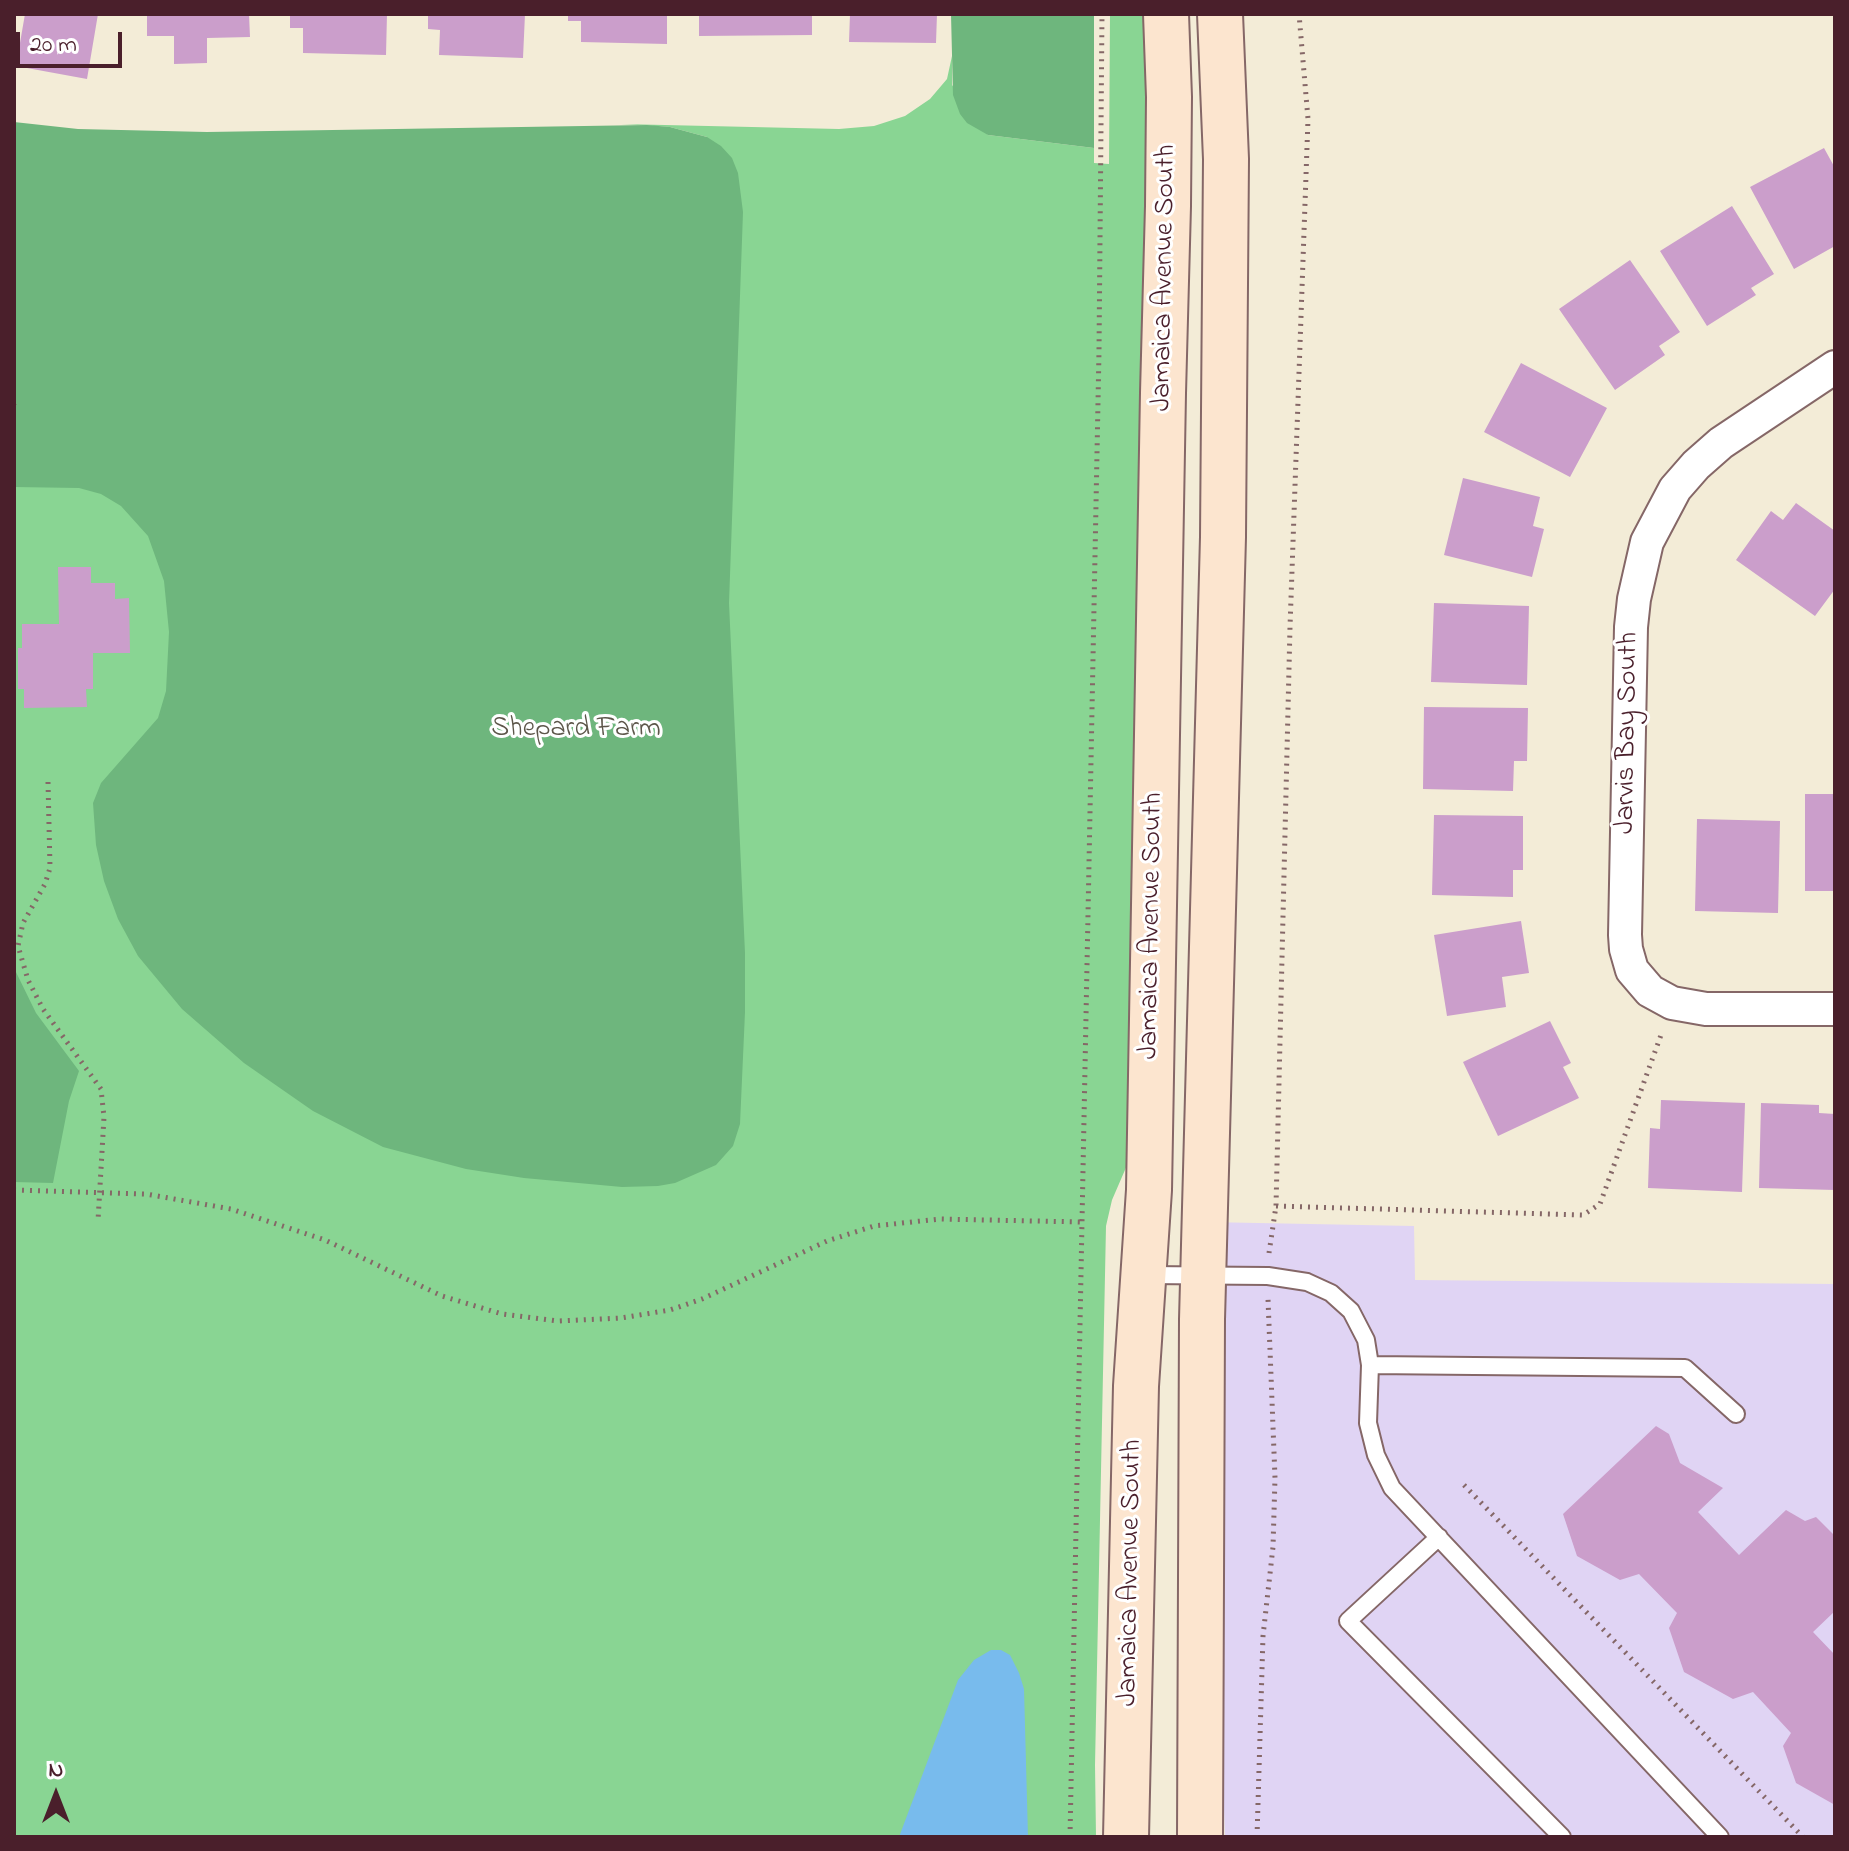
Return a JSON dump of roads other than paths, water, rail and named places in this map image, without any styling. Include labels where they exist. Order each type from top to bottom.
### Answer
[{"type":"street","name":"Jamaica Avenue South","points":[[1126,1837],[1136,1386],[1149,1190],[1168,206],[1166,14]]},
{"type":"street","name":"Jamaica Avenue South","points":[[1200,1837],[1204,1276],[1223,537],[1226,159],[1220,14]]},
{"type":"street","name":"Jarvis Bay South","points":[[1835,367],[1721,443],[1696,465],[1675,489],[1647,542],[1639,570],[1631,627],[1626,949],[1632,970],[1639,980],[1660,999],[1672,1003],[1706,1009],[1835,1009]]},
{"type":"lane","points":[[1145,1275],[1268,1276],[1307,1282],[1343,1302],[1362,1329],[1370,1365],[1368,1423],[1376,1455],[1392,1488],[1720,1837]]},
{"type":"lane","points":[[1370,1365],[1685,1368],[1736,1414]]},
{"type":"lane","points":[[1439,1537],[1348,1621],[1562,1837]]},
{"type":"water","points":[[991,1650],[1001,1650],[1010,1655],[1024,1689],[1028,1837],[899,1837],[958,1680],[974,1660]]},
{"type":"park label","name":"Shepard Farm","points":[[576,730]]}]
